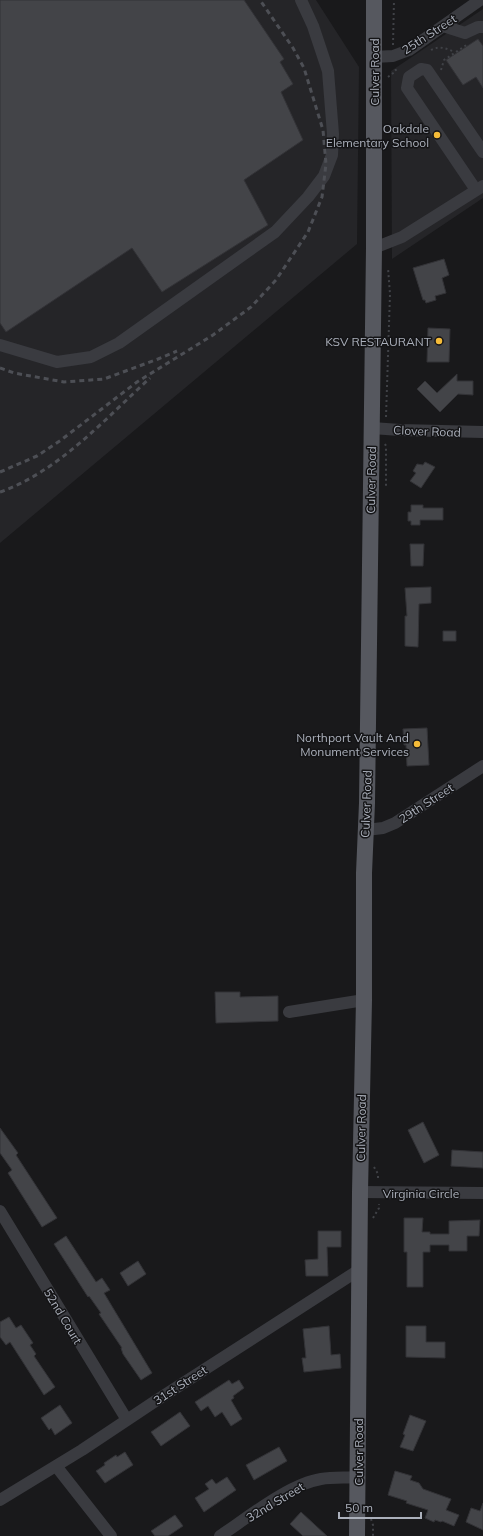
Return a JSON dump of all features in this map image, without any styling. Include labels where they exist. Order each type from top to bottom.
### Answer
[{"type":"main road","name":"Culver Road","points":[[357,1536],[360,1192],[364,1000],[364,873],[366,830],[374,248],[374,0]]},
{"type":"street","points":[[0,345],[57,362],[91,357],[120,343],[275,232],[308,197],[324,176],[332,155],[333,134],[328,71],[313,26],[300,0]]},
{"type":"street","name":"25th Street","points":[[374,57],[393,56],[409,50],[480,0]]},
{"type":"street","points":[[443,26],[465,33],[478,27],[483,27]]},
{"type":"street","points":[[374,248],[402,237],[479,188],[407,88],[409,77],[421,69],[427,70],[483,152]]},
{"type":"street","name":"Clover Road","points":[[372,428],[483,432]]},
{"type":"street","name":"29th Street","points":[[366,830],[383,828],[395,823],[483,766]]},
{"type":"street","points":[[289,1012],[364,1000]]},
{"type":"street","name":"Virginia Circle","points":[[360,1192],[483,1193]]},
{"type":"street","name":"52nd Court","points":[[0,1211],[127,1420]]},
{"type":"street","name":"31st Street","points":[[0,1500],[56,1466],[359,1270]]},
{"type":"street","points":[[56,1466],[111,1536]]},
{"type":"street","name":"32nd Street","points":[[220,1536],[296,1487],[321,1479],[358,1477]]},
{"type":"path","points":[[442,74],[441,69],[444,60],[471,42]]},
{"type":"path","points":[[428,51],[435,47],[443,47],[456,52]]},
{"type":"path","points":[[396,71],[402,67]]},
{"type":"shaded area","points":[[0,0],[316,0],[359,67],[357,244],[0,543]]},
{"type":"shaded area","name":"Oakdale Elementary School","points":[[483,9],[483,198],[392,259],[391,71]]},
{"type":"building","points":[[0,0],[244,0],[284,59],[280,62],[293,84],[281,92],[303,140],[244,180],[268,225],[162,292],[132,248],[6,332],[0,323]]},
{"type":"building","points":[[478,39],[483,46],[483,88],[476,77],[463,85],[446,60]]},
{"type":"building","points":[[444,259],[449,275],[442,278],[446,293],[435,296],[436,300],[426,303],[425,300],[423,300],[413,268]]},
{"type":"building","name":"KSV RESTAURANT","points":[[428,328],[450,329],[449,362],[427,362]]},
{"type":"building","points":[[457,374],[457,381],[473,381],[473,395],[458,394],[440,412],[417,389],[425,381],[437,393]]},
{"type":"building","points":[[425,462],[435,467],[421,488],[410,481],[416,473],[413,471],[417,464],[423,465]]},
{"type":"building","points":[[411,505],[423,505],[423,508],[443,508],[443,520],[420,520],[420,525],[411,525],[411,521],[408,521],[408,512],[411,512]]},
{"type":"building","points":[[410,544],[424,544],[423,566],[411,566]]},
{"type":"building","points":[[431,587],[431,603],[419,604],[418,647],[405,646],[405,616],[407,616],[405,588]]},
{"type":"building","points":[[443,631],[456,631],[456,641],[443,641]]},
{"type":"building","points":[[427,728],[429,765],[407,766],[406,745],[404,745],[403,729]]},
{"type":"building","points":[[215,992],[240,992],[240,997],[278,996],[278,1021],[216,1023]]},
{"type":"building","points":[[423,1122],[439,1155],[424,1163],[408,1130]]},
{"type":"building","points":[[0,1128],[18,1153],[16,1155],[57,1218],[42,1227],[8,1173],[12,1170],[0,1153]]},
{"type":"building","points":[[452,1150],[483,1152],[483,1168],[451,1166]]},
{"type":"building","points":[[404,1218],[423,1218],[422,1232],[430,1232],[430,1234],[449,1234],[449,1221],[480,1220],[479,1236],[467,1236],[467,1251],[449,1251],[449,1245],[430,1245],[430,1252],[423,1252],[423,1287],[407,1287],[407,1252],[404,1252]]},
{"type":"building","points":[[318,1231],[341,1231],[341,1247],[327,1247],[328,1276],[306,1276],[305,1260],[318,1259]]},
{"type":"building","points":[[66,1236],[96,1282],[102,1278],[110,1290],[104,1293],[152,1373],[141,1380],[123,1354],[122,1348],[99,1314],[101,1313],[89,1296],[88,1297],[54,1244]]},
{"type":"building","points":[[138,1261],[146,1274],[128,1286],[120,1273]]},
{"type":"building","points":[[9,1317],[16,1328],[21,1325],[33,1343],[30,1345],[36,1354],[34,1356],[55,1387],[44,1395],[10,1342],[6,1345],[0,1337],[0,1322]]},
{"type":"building","points":[[329,1326],[331,1355],[340,1354],[341,1368],[304,1372],[302,1358],[306,1358],[303,1329]]},
{"type":"building","points":[[406,1326],[426,1326],[426,1342],[445,1342],[445,1358],[406,1357]]},
{"type":"building","points":[[229,1380],[232,1384],[239,1380],[244,1388],[233,1396],[234,1398],[231,1400],[242,1419],[231,1426],[222,1412],[215,1417],[208,1406],[201,1411],[195,1402]]},
{"type":"building","points":[[60,1405],[72,1423],[55,1435],[51,1428],[49,1430],[41,1418]]},
{"type":"building","points":[[180,1412],[190,1426],[161,1446],[151,1432]]},
{"type":"building","points":[[410,1415],[426,1421],[413,1451],[400,1447]]},
{"type":"building","points":[[279,1447],[287,1461],[254,1480],[246,1465]]},
{"type":"building","points":[[125,1452],[133,1465],[105,1483],[96,1471],[105,1465],[104,1463],[116,1455],[117,1457]]},
{"type":"building","points":[[395,1471],[412,1476],[410,1480],[419,1483],[423,1489],[451,1499],[446,1510],[459,1515],[454,1526],[442,1521],[435,1520],[434,1522],[425,1518],[428,1510],[388,1495]]},
{"type":"building","points":[[227,1477],[236,1490],[204,1512],[195,1498],[209,1489],[205,1484],[212,1479],[216,1484]]},
{"type":"building","points":[[483,1503],[483,1530],[466,1522],[471,1508],[480,1511]]},
{"type":"building","points":[[301,1512],[327,1536],[303,1536],[290,1524]]},
{"type":"building","points":[[175,1515],[183,1526],[168,1536],[155,1536],[151,1531]]},
{"type":"railway","points":[[0,472],[37,456],[61,440],[137,382],[213,335],[251,307],[276,280],[308,232],[322,197],[326,164],[323,130],[304,68],[293,48],[260,0]]},
{"type":"railway","points":[[0,368],[14,373],[64,382],[104,379],[177,351]]},
{"type":"railway","points":[[0,492],[42,472],[61,458],[98,427],[150,378]]},
{"type":"place","name":"Oakdale Elementary School","points":[[437,135]]},
{"type":"place","name":"KSV RESTAURANT","points":[[439,341]]},
{"type":"place","name":"Northport Vault And Monument Services","points":[[417,744]]}]
